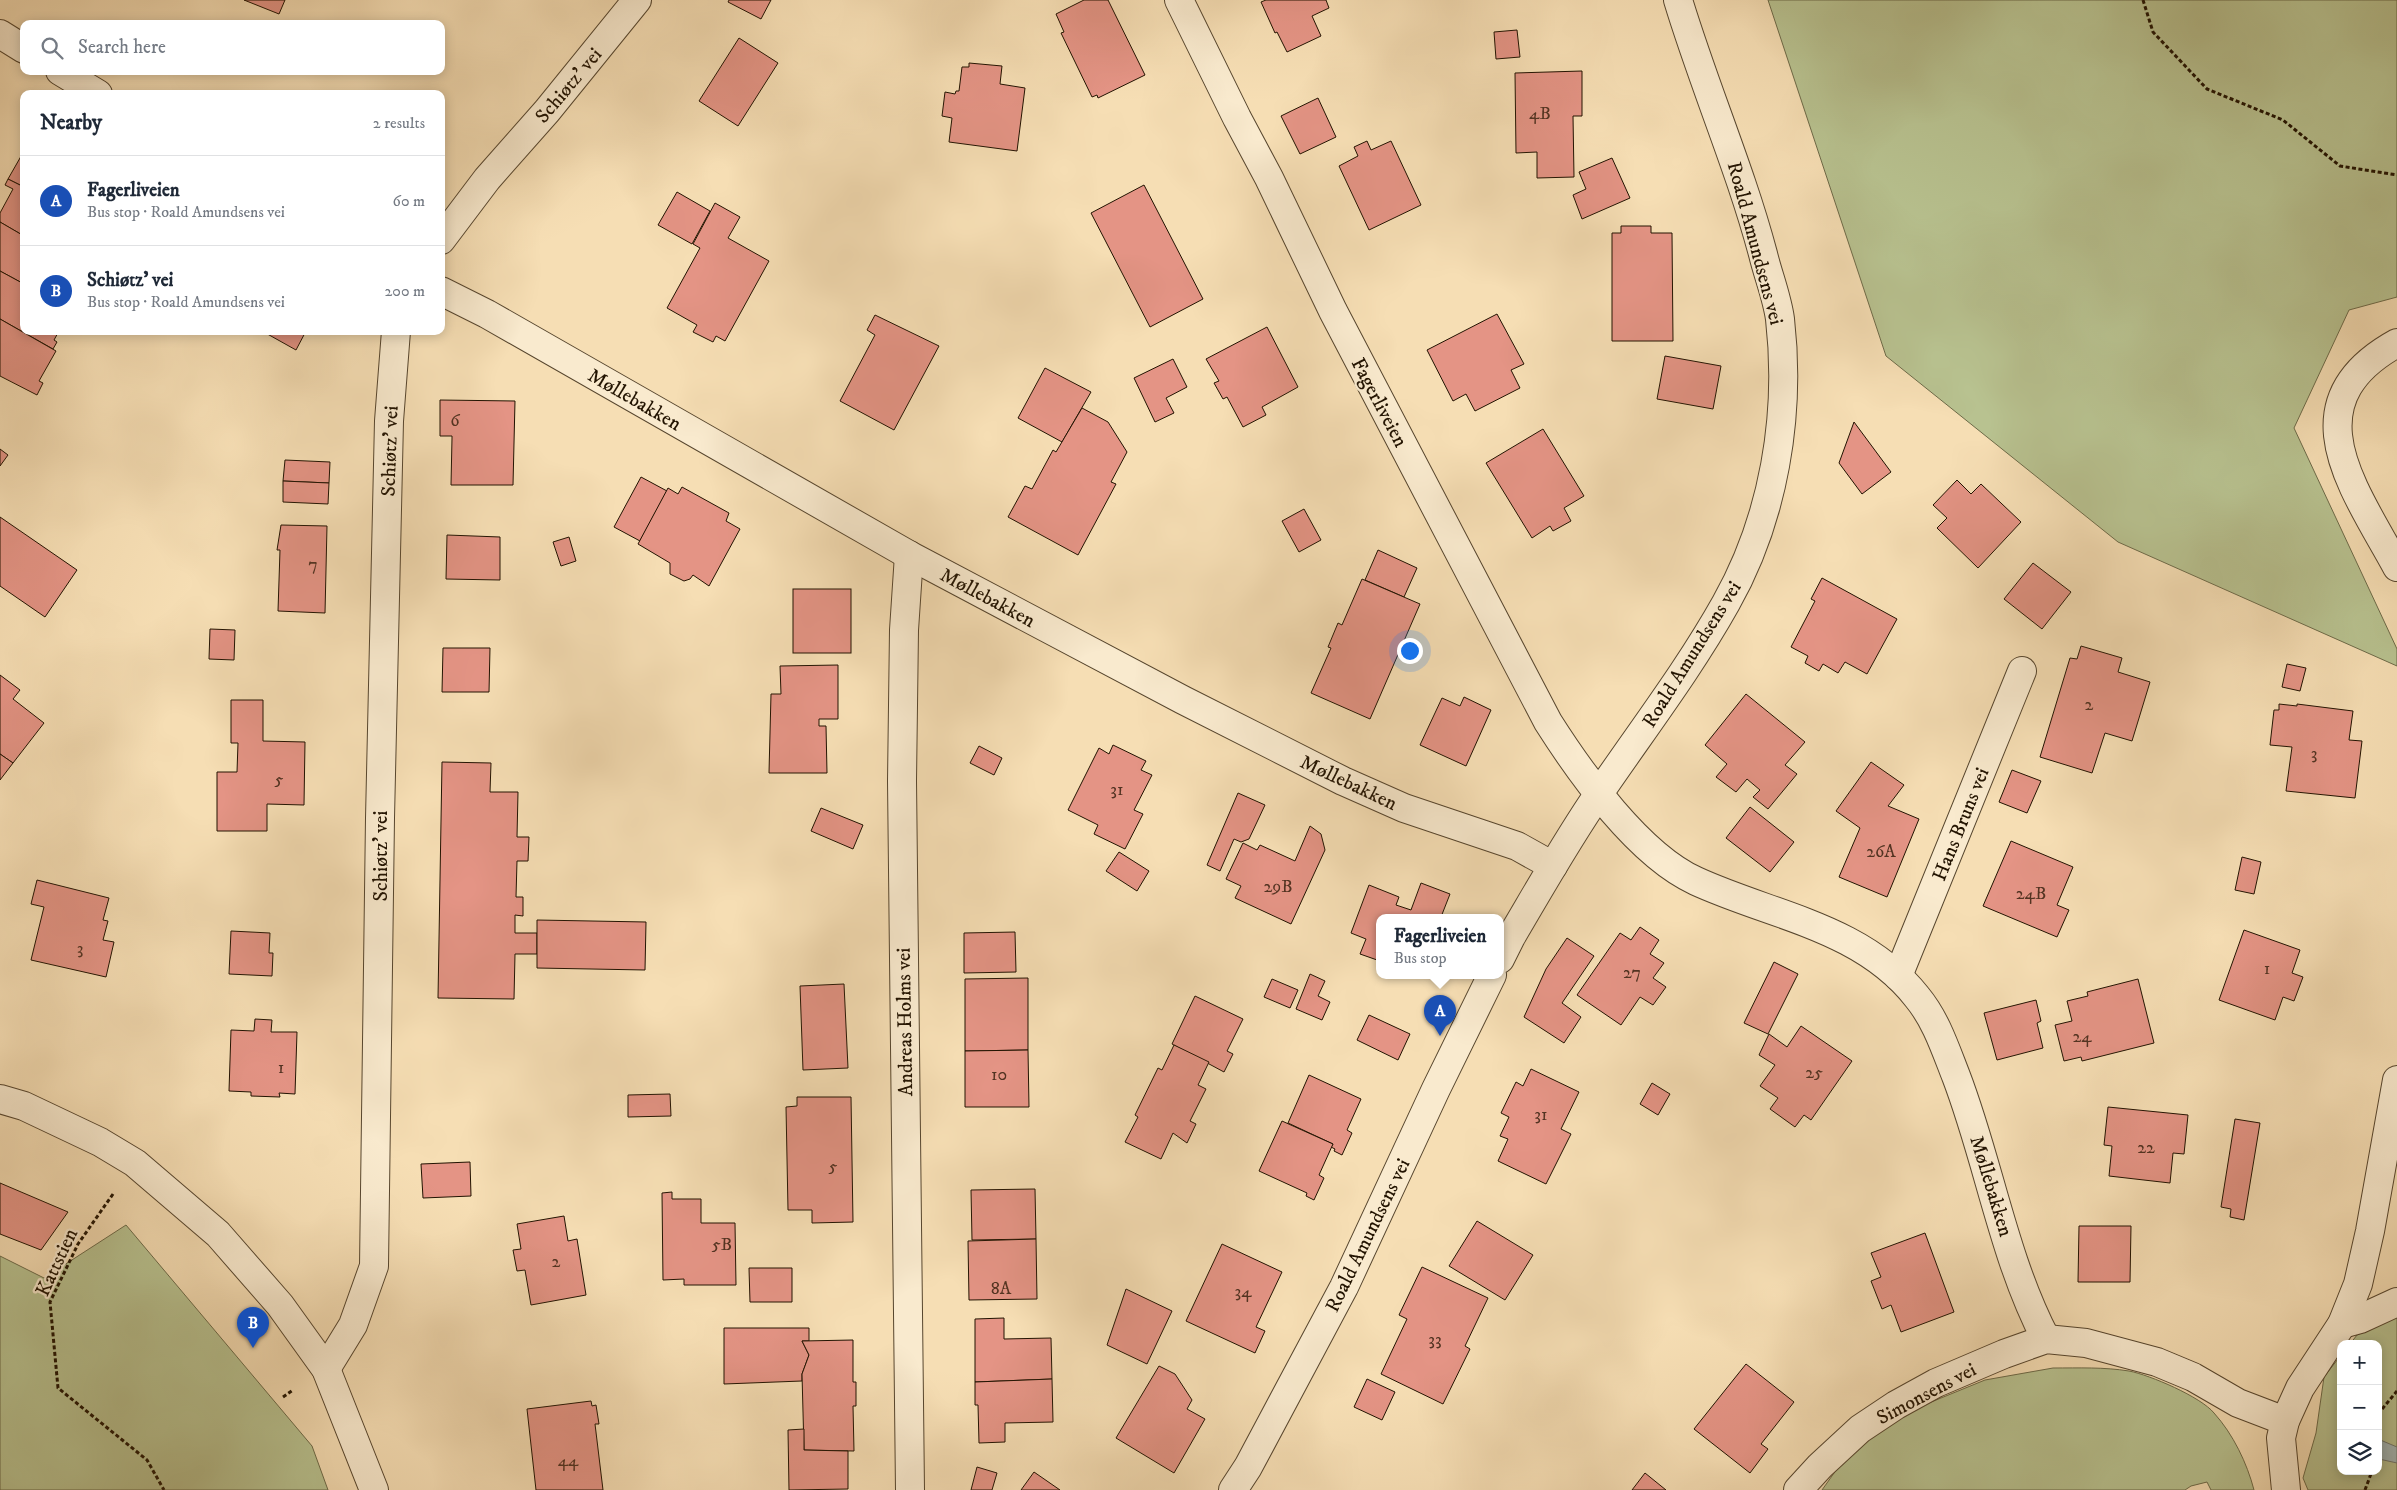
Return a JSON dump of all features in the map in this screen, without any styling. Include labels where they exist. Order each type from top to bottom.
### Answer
[{"type":"street","name":"Schiøtz' vei","points":[[445,235],[487,179],[547,111],[637,0]]},
{"type":"street","name":"Fagerliveien","points":[[1179,0],[1237,118],[1270,178],[1333,311],[1548,722],[1570,758],[1598,794]]},
{"type":"street","name":"Roald Amundsens vei","points":[[1504,953],[1553,866],[1598,794],[1673,690],[1727,602],[1747,560],[1764,511],[1776,462],[1783,379],[1779,317],[1752,212],[1678,0]]},
{"type":"street","points":[[0,34],[20,46]]},
{"type":"street","points":[[67,75],[91,90]]},
{"type":"street","name":"Møllebakken","points":[[445,293],[487,314],[909,555],[1183,700],[1343,781],[1404,808],[1517,846],[1553,866]]},
{"type":"street","name":"Schiøtz' vei","points":[[326,1369],[352,1325],[374,1266],[380,818],[389,421],[396,335]]},
{"type":"street","points":[[2397,343],[2378,353],[2356,372],[2344,392],[2338,410],[2337,431],[2342,459],[2353,486],[2397,567]]},
{"type":"street","name":"Andreas Holms vei","points":[[909,555],[904,630],[902,781],[910,1490]]},
{"type":"street","name":"Hans Bruns vei","points":[[1898,976],[2022,670]]},
{"type":"street","name":"Møllebakken","points":[[1598,794],[1622,821],[1660,858],[1694,881],[1822,927],[1861,948],[1890,968],[1917,996],[1937,1026],[1968,1107],[1997,1209],[2035,1317],[2046,1339]]},
{"type":"street","name":"Roald Amundsens vei","points":[[1233,1490],[1248,1467],[1344,1287],[1436,1089],[1490,979]]},
{"type":"street","points":[[2286,1490],[2281,1438],[2285,1421],[2300,1388],[2342,1324],[2358,1284],[2370,1232],[2397,1080]]},
{"type":"street","points":[[0,1100],[24,1106],[100,1142],[135,1163],[218,1234],[280,1305],[326,1369],[374,1490]]},
{"type":"street","points":[[2342,1324],[2360,1320],[2397,1302]]},
{"type":"street","points":[[2046,1339],[2086,1343],[2157,1362],[2193,1377],[2238,1403],[2285,1421]]},
{"type":"street","name":"Simonsens vei","points":[[1798,1490],[1820,1466],[1860,1429],[1896,1404],[1961,1372],[2046,1339]]},
{"type":"path","points":[[2143,0],[2153,32],[2207,89],[2283,120],[2340,166],[2397,175]]},
{"type":"path","name":"Kattstien","points":[[135,1163],[78,1244],[50,1302],[58,1388],[147,1460],[164,1490]]},
{"type":"path","points":[[2382,1409],[2397,1391]]},
{"type":"path","points":[[2365,1490],[2371,1475]]},
{"type":"green space","points":[[1768,0],[2397,0],[2397,297],[2349,310],[2294,428],[2397,649],[2397,666],[2118,542],[1886,356]]},
{"type":"green space","points":[[126,1225],[312,1446],[328,1490],[0,1490],[0,1256],[44,1278]]},
{"type":"green space","points":[[2397,1316],[2397,1490],[2308,1490],[2303,1478],[2316,1433],[2324,1377],[2337,1360],[2337,1475],[2382,1475],[2382,1340],[2353,1340],[2357,1335]]},
{"type":"green space","points":[[2053,1368],[2101,1368],[2129,1371],[2162,1382],[2198,1400],[2214,1413],[2233,1439],[2243,1459],[2254,1490],[2211,1490],[2207,1482],[2191,1486],[2185,1490],[1822,1490],[1844,1459],[1874,1435],[1919,1407],[1985,1380]]},
{"type":"shaded area","points":[[2382,1441],[2397,1447],[2397,1463],[2382,1460]]},
{"type":"building","points":[[244,0],[285,0],[279,14]]},
{"type":"building","points":[[729,0],[771,0],[761,19],[728,2]]},
{"type":"building","points":[[1084,0],[1108,0],[1145,75],[1098,98],[1097,95],[1092,97],[1061,33],[1064,32],[1056,14]]},
{"type":"building","points":[[1266,0],[1326,0],[1329,8],[1312,16],[1321,36],[1287,52],[1277,32],[1275,33],[1261,2]]},
{"type":"building","points":[[1517,30],[1520,57],[1496,59],[1494,32]]},
{"type":"building","points":[[739,38],[778,63],[738,126],[699,101]]},
{"type":"building","points":[[969,63],[1002,66],[1000,84],[1025,88],[1017,151],[949,142],[952,118],[942,116],[945,92],[955,94],[956,91],[959,91],[962,67],[969,67]]},
{"type":"building","points":[[1582,71],[1582,116],[1573,116],[1574,177],[1537,178],[1537,152],[1516,153],[1515,73]]},
{"type":"building","points":[[1318,98],[1336,137],[1300,154],[1281,116]]},
{"type":"building","points":[[1367,141],[1371,150],[1391,141],[1421,205],[1369,230],[1339,166],[1358,156],[1354,147]]},
{"type":"building","points":[[20,158],[20,185],[8,179]]},
{"type":"building","points":[[1612,158],[1630,198],[1582,219],[1573,195],[1586,189],[1579,172]]},
{"type":"building","points":[[8,179],[20,185],[20,234],[0,222],[0,213],[13,189],[5,185]]},
{"type":"building","points":[[1144,185],[1203,299],[1150,327],[1091,213]]},
{"type":"building","points":[[677,192],[710,211],[692,244],[658,225]]},
{"type":"building","points":[[715,203],[740,217],[728,238],[769,261],[725,341],[716,336],[713,342],[693,332],[697,325],[667,308],[700,248],[693,244]]},
{"type":"building","points":[[0,222],[20,234],[20,282],[0,271]]},
{"type":"building","points":[[1621,226],[1651,226],[1651,233],[1672,233],[1673,341],[1612,341],[1612,233],[1621,233]]},
{"type":"building","points":[[0,271],[20,282],[20,330],[0,319]]},
{"type":"building","points":[[1497,314],[1524,364],[1511,370],[1520,388],[1475,411],[1466,394],[1453,401],[1427,350]]},
{"type":"building","points":[[875,315],[939,346],[894,430],[840,401],[875,335],[867,330]]},
{"type":"building","points":[[0,319],[20,330],[20,335],[28,335],[56,351],[39,381],[43,383],[37,395],[0,376]]},
{"type":"building","points":[[1267,327],[1298,387],[1262,407],[1266,415],[1243,427],[1227,397],[1223,399],[1214,383],[1219,381],[1206,359]]},
{"type":"building","points":[[28,335],[57,335],[54,340],[57,342],[53,349]]},
{"type":"building","points":[[269,335],[304,335],[296,350]]},
{"type":"building","points":[[1665,356],[1721,366],[1713,409],[1657,399]]},
{"type":"building","points":[[1173,359],[1187,387],[1166,398],[1174,413],[1155,422],[1134,378]]},
{"type":"building","points":[[1045,368],[1091,392],[1062,442],[1018,418]]},
{"type":"building","points":[[440,400],[515,401],[513,485],[451,485],[452,436],[440,436]]},
{"type":"building","points":[[1082,408],[1108,422],[1127,452],[1111,482],[1116,484],[1078,555],[1008,517],[1025,486],[1032,489],[1053,450],[1056,452]]},
{"type":"building","points":[[1854,422],[1891,472],[1862,494],[1839,463]]},
{"type":"building","points":[[1543,429],[1584,496],[1564,508],[1571,521],[1553,531],[1550,526],[1532,538],[1486,463]]},
{"type":"building","points":[[0,449],[8,455],[0,466]]},
{"type":"building","points":[[285,460],[330,462],[329,483],[283,481]]},
{"type":"building","points":[[641,477],[667,491],[640,541],[614,527]]},
{"type":"building","points":[[1957,480],[1971,494],[1981,484],[2021,522],[1978,568],[1937,528],[1947,518],[1933,505]]},
{"type":"building","points":[[283,481],[329,483],[328,504],[283,502]]},
{"type":"building","points":[[682,487],[729,513],[726,521],[740,529],[709,586],[693,575],[690,579],[684,581],[670,574],[670,563],[638,544],[668,488],[678,494]]},
{"type":"building","points":[[1304,509],[1321,540],[1299,552],[1282,521]]},
{"type":"building","points":[[0,517],[77,570],[45,617],[0,586]]},
{"type":"building","points":[[281,525],[327,526],[325,613],[278,611],[280,550],[277,550]]},
{"type":"building","points":[[447,535],[500,537],[500,580],[446,579]]},
{"type":"building","points":[[569,537],[576,561],[561,566],[553,542]]},
{"type":"building","points":[[1378,550],[1417,568],[1404,597],[1365,580]]},
{"type":"building","points":[[2033,563],[2071,592],[2042,629],[2004,599]]},
{"type":"building","points":[[1822,578],[1897,619],[1867,674],[1845,662],[1838,673],[1823,664],[1819,671],[1805,663],[1808,656],[1791,647],[1815,601],[1811,599]]},
{"type":"building","points":[[1362,579],[1420,604],[1370,719],[1311,693],[1331,648],[1328,647],[1338,623],[1342,625]]},
{"type":"building","points":[[793,589],[851,589],[851,653],[793,653]]},
{"type":"building","points":[[210,629],[235,630],[234,660],[209,659]]},
{"type":"building","points":[[2081,646],[2122,658],[2118,672],[2150,682],[2132,741],[2105,733],[2092,773],[2040,757],[2070,658],[2077,659]]},
{"type":"building","points":[[443,648],[490,648],[489,692],[442,692]]},
{"type":"building","points":[[2287,664],[2306,668],[2300,691],[2282,687]]},
{"type":"building","points":[[838,665],[838,719],[819,719],[819,726],[826,726],[827,773],[769,773],[771,694],[781,694],[780,666]]},
{"type":"building","points":[[0,675],[20,690],[13,699],[44,723],[13,763],[0,754]]},
{"type":"building","points":[[1746,694],[1805,742],[1785,765],[1797,774],[1768,809],[1753,797],[1760,790],[1747,779],[1736,792],[1716,777],[1727,764],[1705,745]]},
{"type":"building","points":[[1464,697],[1491,710],[1466,766],[1420,745],[1442,698],[1460,706]]},
{"type":"building","points":[[231,700],[263,700],[263,741],[305,742],[304,805],[267,804],[267,831],[217,831],[217,772],[237,772],[238,743],[231,743]]},
{"type":"building","points":[[2279,704],[2297,706],[2297,704],[2353,711],[2349,740],[2362,741],[2355,798],[2286,791],[2292,747],[2270,745],[2274,710],[2279,710]]},
{"type":"building","points":[[1113,745],[1146,761],[1141,770],[1152,775],[1134,810],[1143,814],[1125,849],[1094,834],[1098,825],[1068,810],[1099,748],[1109,754]]},
{"type":"building","points":[[979,746],[1002,758],[994,775],[970,763]]},
{"type":"building","points":[[0,754],[13,763],[0,780]]},
{"type":"building","points":[[442,762],[491,763],[490,792],[518,792],[517,837],[529,837],[528,861],[517,861],[516,897],[523,897],[523,916],[515,915],[515,933],[537,933],[537,954],[515,954],[514,999],[438,998]]},
{"type":"building","points":[[1871,762],[1904,785],[1888,806],[1919,819],[1887,897],[1839,877],[1860,828],[1836,811]]},
{"type":"building","points":[[2012,770],[2041,781],[2027,813],[1999,802]]},
{"type":"building","points":[[1238,793],[1265,805],[1249,839],[1241,842],[1234,839],[1220,871],[1207,865]]},
{"type":"building","points":[[1750,807],[1794,842],[1770,872],[1726,838]]},
{"type":"building","points":[[821,808],[863,825],[853,849],[811,831]]},
{"type":"building","points":[[1310,826],[1321,834],[1325,850],[1291,924],[1235,898],[1241,886],[1226,879],[1243,843],[1257,850],[1260,845],[1295,861]]},
{"type":"building","points":[[2011,841],[2073,867],[2057,905],[2069,910],[2057,937],[1983,906]]},
{"type":"building","points":[[1119,852],[1149,871],[1137,891],[1106,871]]},
{"type":"building","points":[[2242,857],[2261,862],[2254,894],[2235,890]]},
{"type":"building","points":[[37,880],[109,898],[103,920],[108,921],[103,940],[114,942],[106,977],[31,960],[44,907],[31,904]]},
{"type":"building","points":[[1421,883],[1450,894],[1442,914],[1376,914],[1376,960],[1360,954],[1366,939],[1351,933],[1369,885],[1399,897],[1396,905],[1411,910]]},
{"type":"building","points":[[537,920],[646,922],[645,970],[537,968]]},
{"type":"building","points":[[1640,927],[1659,940],[1650,954],[1664,963],[1653,978],[1666,987],[1653,1005],[1640,997],[1621,1025],[1577,995],[1620,933],[1631,940]]},
{"type":"building","points":[[2244,930],[2300,950],[2292,973],[2303,977],[2294,1001],[2283,997],[2275,1020],[2219,1000]]},
{"type":"building","points":[[231,931],[270,933],[269,953],[273,953],[272,976],[229,974]]},
{"type":"building","points":[[1015,932],[1016,972],[964,973],[964,933]]},
{"type":"building","points":[[1567,938],[1594,956],[1562,1003],[1581,1017],[1564,1043],[1524,1017],[1546,969]]},
{"type":"building","points":[[1774,962],[1798,974],[1768,1034],[1744,1023]]},
{"type":"building","points":[[1310,974],[1325,981],[1318,996],[1330,1002],[1322,1020],[1296,1009]]},
{"type":"building","points":[[1028,978],[1028,1050],[965,1051],[965,979]]},
{"type":"building","points":[[1272,979],[1298,990],[1290,1008],[1264,997]]},
{"type":"building","points":[[2138,979],[2154,1043],[2082,1061],[2081,1057],[2064,1061],[2055,1025],[2072,1021],[2067,1001],[2088,996],[2087,992]]},
{"type":"building","points":[[844,984],[848,1068],[803,1070],[800,986]]},
{"type":"building","points":[[1195,996],[1243,1019],[1227,1051],[1233,1054],[1224,1072],[1172,1044]]},
{"type":"building","points":[[2036,1000],[2041,1021],[2037,1023],[2043,1048],[1997,1060],[1984,1013]]},
{"type":"building","points":[[1369,1015],[1410,1034],[1398,1060],[1357,1040]]},
{"type":"building","points":[[255,1019],[272,1020],[271,1032],[297,1032],[295,1094],[279,1093],[280,1097],[251,1096],[251,1092],[229,1091],[231,1030],[254,1031]]},
{"type":"building","points":[[1801,1026],[1852,1061],[1811,1120],[1804,1115],[1795,1127],[1770,1109],[1778,1098],[1760,1086],[1775,1065],[1759,1055],[1769,1034],[1787,1047]]},
{"type":"building","points":[[1174,1045],[1209,1062],[1198,1085],[1206,1089],[1190,1121],[1196,1124],[1187,1143],[1173,1133],[1161,1159],[1125,1142],[1138,1117],[1135,1115],[1158,1068],[1162,1070]]},
{"type":"building","points":[[1028,1050],[1029,1107],[965,1107],[965,1051]]},
{"type":"building","points":[[1531,1069],[1579,1092],[1561,1129],[1571,1134],[1546,1184],[1498,1161],[1508,1139],[1500,1136],[1509,1117],[1501,1113],[1516,1082],[1523,1086]]},
{"type":"building","points":[[1309,1075],[1361,1099],[1347,1130],[1352,1133],[1342,1155],[1334,1151],[1335,1149],[1331,1147],[1333,1144],[1288,1123]]},
{"type":"building","points":[[1652,1083],[1670,1094],[1658,1115],[1640,1104]]},
{"type":"building","points":[[670,1094],[671,1116],[628,1117],[628,1095]]},
{"type":"building","points":[[797,1097],[851,1097],[853,1222],[812,1223],[812,1210],[788,1210],[786,1107],[797,1106]]},
{"type":"building","points":[[2108,1107],[2188,1115],[2184,1154],[2173,1153],[2170,1183],[2109,1176],[2112,1146],[2104,1145]]},
{"type":"building","points":[[2235,1119],[2260,1123],[2244,1220],[2230,1217],[2231,1209],[2221,1207]]},
{"type":"building","points":[[1282,1121],[1333,1144],[1319,1175],[1324,1178],[1314,1200],[1306,1196],[1307,1193],[1259,1171]]},
{"type":"building","points":[[470,1162],[471,1196],[423,1198],[421,1164]]},
{"type":"building","points":[[0,1183],[68,1212],[41,1250],[0,1234]]},
{"type":"building","points":[[1035,1189],[1036,1239],[972,1240],[971,1190]]},
{"type":"building","points":[[672,1192],[672,1199],[701,1199],[701,1223],[735,1223],[736,1285],[684,1285],[684,1279],[663,1280],[662,1193]]},
{"type":"building","points":[[564,1216],[568,1241],[577,1239],[586,1295],[531,1305],[525,1270],[517,1271],[513,1250],[521,1249],[517,1224]]},
{"type":"building","points":[[1477,1221],[1533,1255],[1505,1300],[1449,1266]]},
{"type":"building","points":[[2079,1226],[2131,1226],[2130,1282],[2078,1282]]},
{"type":"building","points":[[1925,1233],[1954,1312],[1901,1332],[1891,1305],[1882,1309],[1871,1281],[1881,1277],[1871,1253]]},
{"type":"building","points":[[1036,1239],[1037,1299],[969,1300],[968,1241]]},
{"type":"building","points":[[1222,1244],[1282,1272],[1256,1327],[1265,1331],[1255,1353],[1186,1321]]},
{"type":"building","points":[[1422,1267],[1488,1298],[1465,1346],[1470,1349],[1443,1404],[1381,1374],[1407,1319],[1399,1315]]},
{"type":"building","points":[[749,1268],[792,1268],[792,1302],[750,1302]]},
{"type":"building","points":[[1126,1289],[1172,1311],[1147,1364],[1107,1345]]},
{"type":"building","points":[[1004,1318],[1004,1339],[1051,1338],[1052,1379],[975,1382],[975,1319]]},
{"type":"building","points":[[724,1328],[809,1328],[809,1341],[802,1341],[809,1355],[802,1374],[802,1381],[724,1384]]},
{"type":"building","points":[[853,1340],[853,1382],[856,1382],[856,1406],[853,1406],[854,1451],[804,1450],[802,1374],[809,1355],[802,1341]]},
{"type":"building","points":[[1746,1364],[1794,1402],[1761,1444],[1768,1449],[1750,1473],[1694,1429]]},
{"type":"building","points":[[1159,1366],[1175,1374],[1192,1400],[1187,1409],[1205,1419],[1174,1473],[1116,1438]]},
{"type":"building","points":[[1052,1379],[1053,1422],[1005,1423],[1005,1442],[979,1443],[978,1405],[975,1405],[975,1382]]},
{"type":"building","points":[[1367,1379],[1395,1392],[1382,1420],[1354,1407]]},
{"type":"building","points":[[591,1401],[592,1406],[596,1405],[599,1424],[595,1424],[603,1490],[536,1490],[527,1409]]},
{"type":"building","points":[[804,1429],[804,1450],[848,1451],[848,1489],[789,1490],[788,1430]]},
{"type":"building","points":[[977,1467],[997,1473],[992,1490],[971,1490]]},
{"type":"building","points":[[1034,1472],[1060,1490],[1021,1490]]},
{"type":"building","points":[[1645,1473],[1666,1490],[1632,1490]]},
{"type":"place","name":"Fagerliveien","points":[[1440,1036]]},
{"type":"place","name":"Schiøtz' vei","points":[[253,1348]]}]
